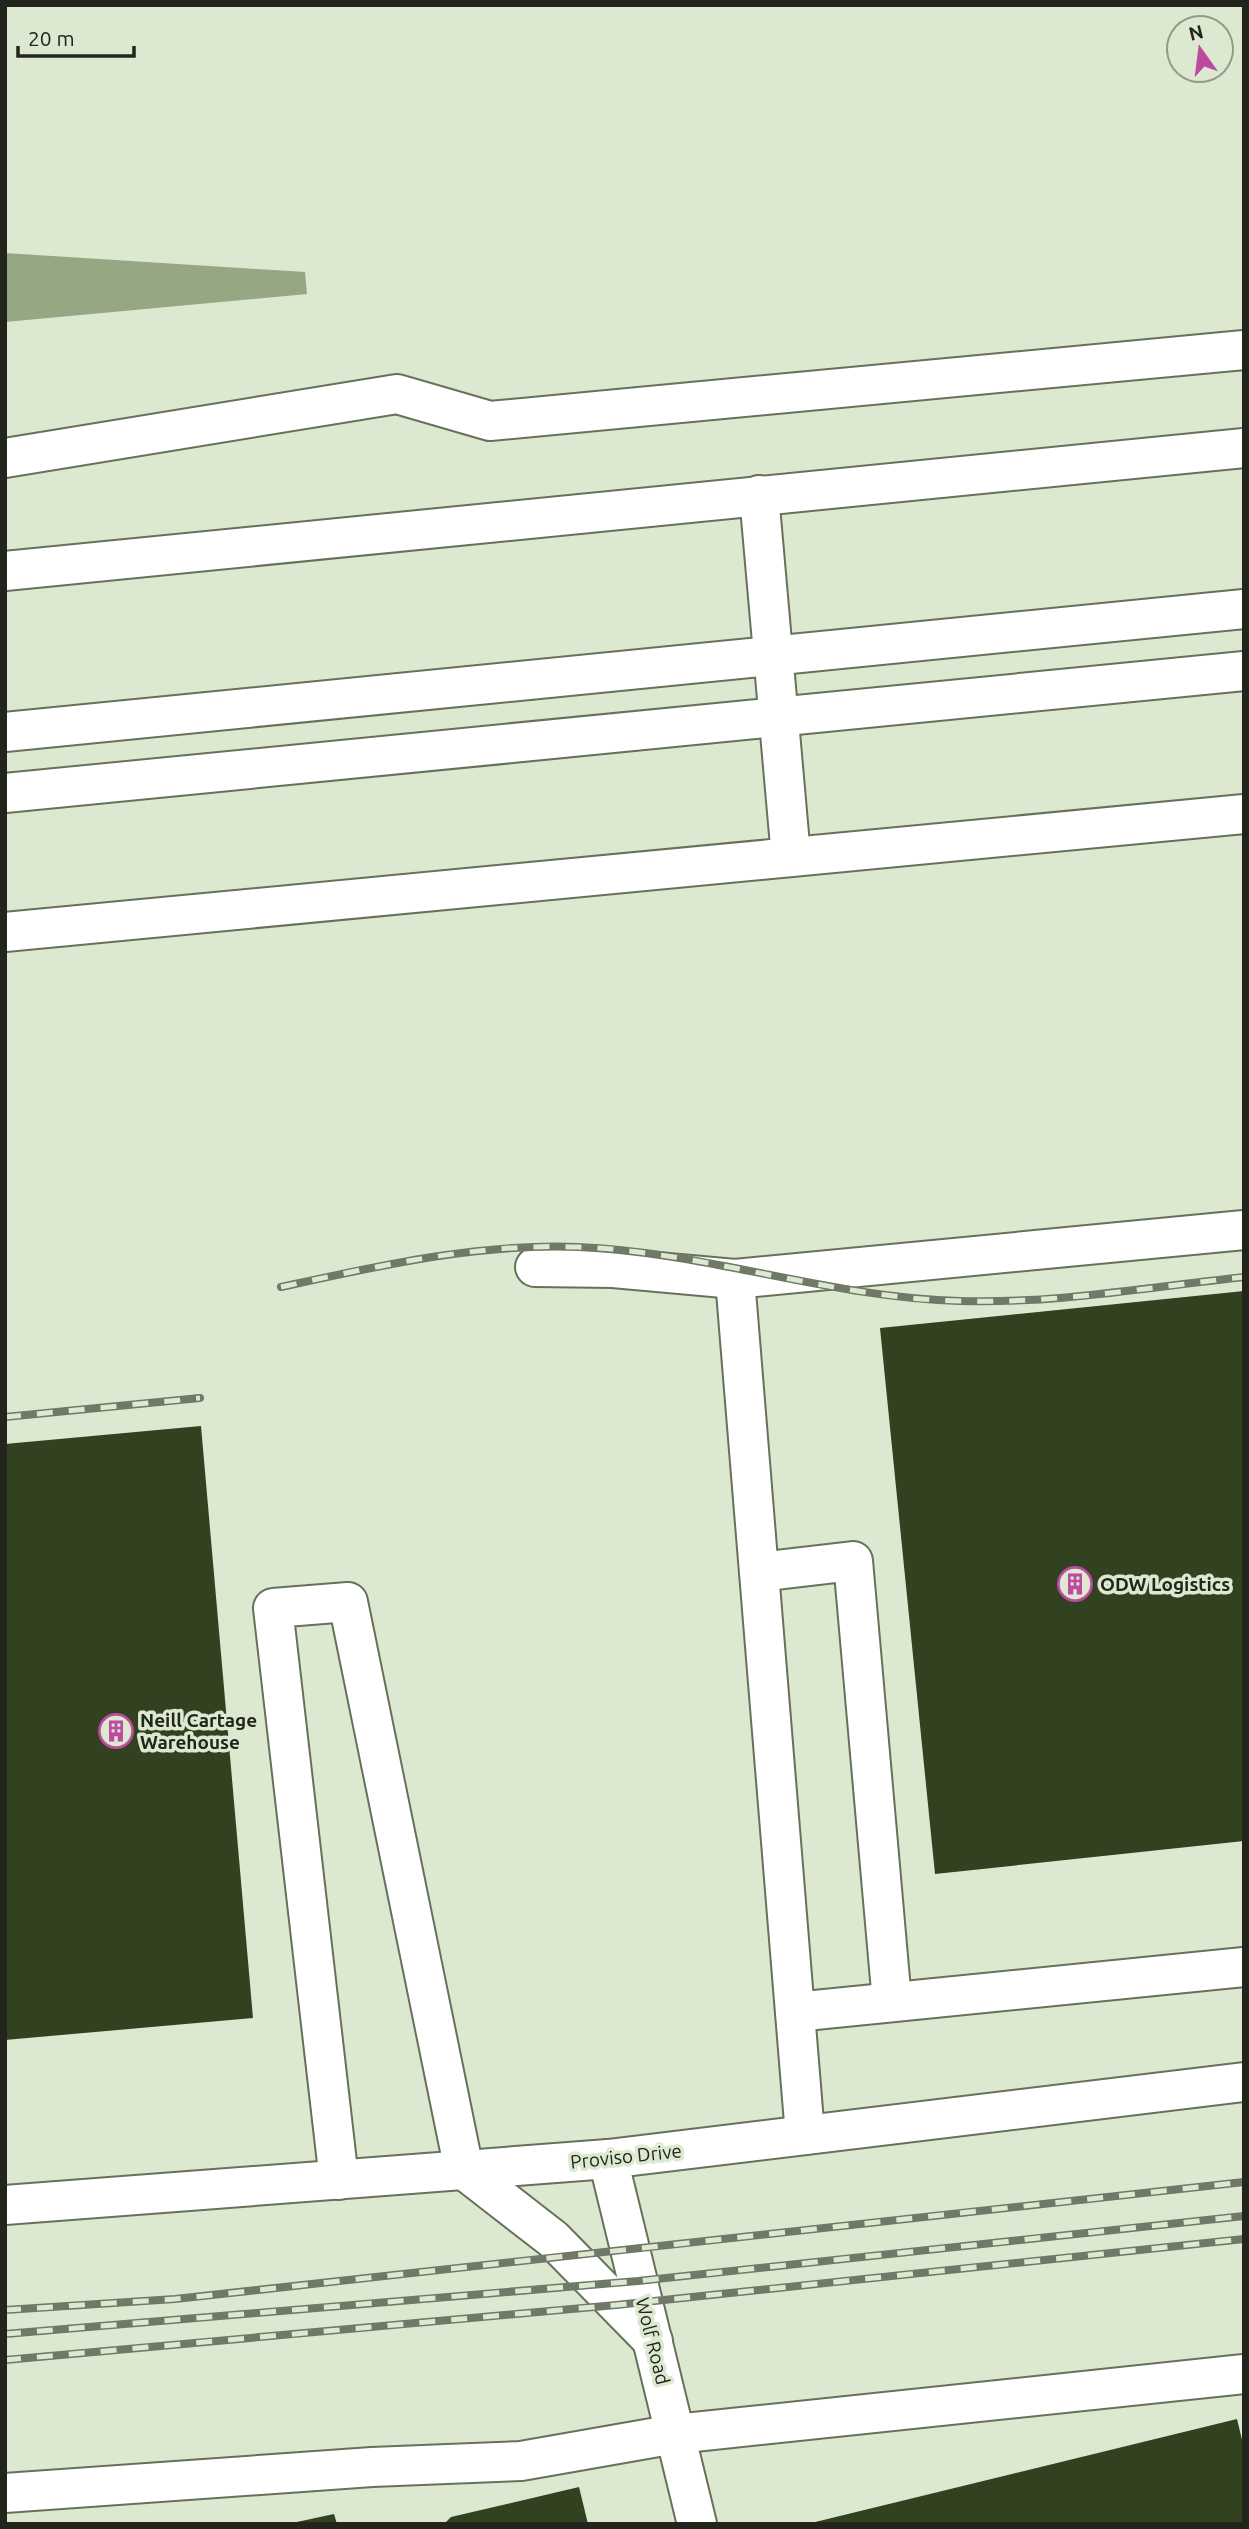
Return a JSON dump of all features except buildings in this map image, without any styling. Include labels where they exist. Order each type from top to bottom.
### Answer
[{"type":"street","points":[[5,458],[397,394],[490,421],[1244,350]]},
{"type":"street","points":[[5,571],[1244,448]]},
{"type":"street","points":[[759,495],[791,858]]},
{"type":"street","points":[[5,732],[1244,609]]},
{"type":"street","points":[[5,793],[1244,671]]},
{"type":"street","points":[[5,932],[1244,814]]},
{"type":"street","points":[[535,1267],[613,1268],[735,1279],[1244,1230]]},
{"type":"street","points":[[735,1279],[805,2135]]},
{"type":"street","points":[[759,1572],[853,1561],[892,2002]]},
{"type":"street","points":[[339,2180],[272,1608],[348,1602],[464,2170],[553,2239],[653,2341]]},
{"type":"street","points":[[795,2012],[1244,1968]]},
{"type":"street","name":"Proviso Drive","points":[[5,2205],[608,2159],[1244,2082]]},
{"type":"street","name":"Wolf Road","points":[[608,2159],[697,2524]]},
{"type":"street","points":[[5,2493],[372,2467],[521,2462],[675,2434],[1244,2374]]},
{"type":"shaded area","points":[[5,253],[305,272],[307,294],[5,322]]},
{"type":"railway","points":[[281,1287],[354,1271],[466,1252],[541,1247],[578,1247],[674,1257],[864,1292],[960,1301],[1031,1300],[1244,1277]]},
{"type":"railway","points":[[5,1417],[200,1398]]},
{"type":"railway","points":[[5,2310],[175,2299],[1244,2182]]},
{"type":"railway","points":[[5,2334],[638,2281],[1244,2216]]},
{"type":"railway","points":[[5,2360],[616,2305],[1244,2239]]},
{"type":"place","name":"ODW Logistics","points":[[1075,1584]]},
{"type":"place","name":"Neill Cartage Warehouse","points":[[116,1731]]}]
